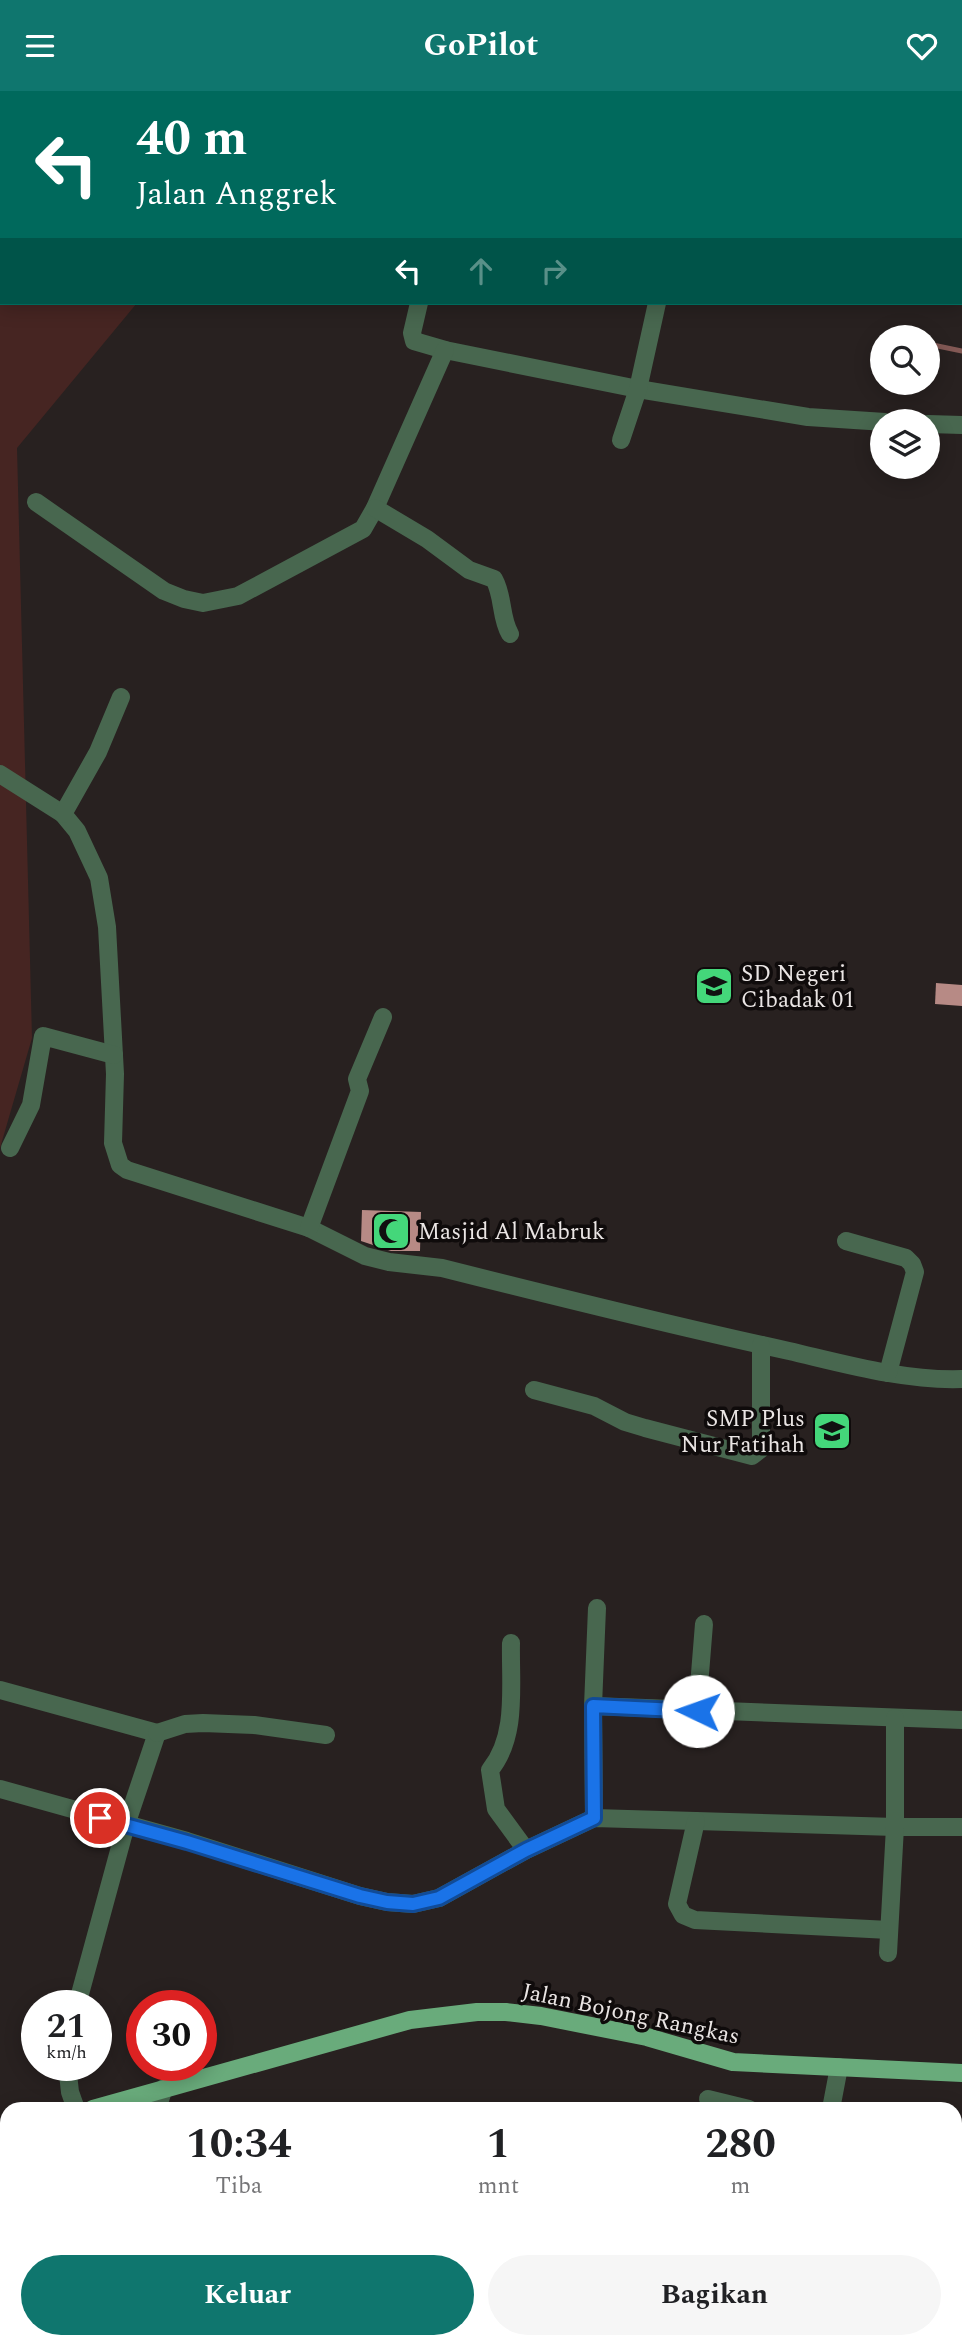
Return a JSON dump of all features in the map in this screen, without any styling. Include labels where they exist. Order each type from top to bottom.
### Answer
[{"type":"main road","name":"Jalan Bojong Rangkas","points":[[117,2102],[410,2020],[477,2012],[541,2016],[647,2037],[733,2062],[962,2073]]},
{"type":"street","points":[[419,305],[412,333],[414,341],[445,351],[638,389],[808,418],[870,421]]},
{"type":"street","points":[[621,440],[638,389],[657,305]]},
{"type":"street","points":[[36,502],[164,591],[204,603],[238,596],[363,529],[375,508],[445,351]]},
{"type":"street","points":[[940,424],[962,425]]},
{"type":"street","points":[[375,508],[427,539],[469,569],[494,579],[500,590],[505,625],[510,634]]},
{"type":"street","points":[[63,814],[98,752],[121,697]]},
{"type":"street","points":[[0,774],[63,814],[77,831],[99,878],[107,927],[114,1055],[113,1143],[120,1165],[140,1174],[309,1228],[365,1256],[389,1262],[442,1268],[888,1373],[962,1379]]},
{"type":"street","points":[[309,1228],[360,1091],[357,1080],[383,1017]]},
{"type":"street","points":[[10,1148],[30,1105],[43,1036],[114,1055]]},
{"type":"street","points":[[846,1241],[906,1258],[915,1272],[888,1373]]},
{"type":"street","points":[[534,1390],[594,1406],[625,1422],[752,1456],[761,1449],[761,1345]]},
{"type":"street","points":[[594,1818],[593,1706],[597,1608]]},
{"type":"street","points":[[698,1711],[704,1625]]},
{"type":"street","points":[[510,1643],[509,1730],[499,1759],[490,1770],[496,1809],[526,1850]]},
{"type":"street","points":[[0,1689],[157,1733],[185,1724],[203,1723],[264,1726],[326,1735]]},
{"type":"street","points":[[593,1706],[962,1720]]},
{"type":"street","points":[[888,1953],[895,1827],[895,1718]]},
{"type":"street","points":[[81,1990],[126,1825],[157,1733]]},
{"type":"street","points":[[0,1790],[187,1842],[360,1896],[413,1904],[439,1898],[526,1850],[594,1818],[962,1827]]},
{"type":"street","points":[[696,1821],[677,1904],[683,1915],[695,1920],[889,1930]]},
{"type":"street","points":[[832,2102],[839,2067]]},
{"type":"street","points":[[69,2081],[74,2102]]},
{"type":"street","points":[[159,2102],[164,2088]]},
{"type":"street","points":[[708,2099],[720,2102]]},
{"type":"shaded area","points":[[0,305],[135,305],[17,448],[32,1038],[0,1148]]},
{"type":"building","points":[[936,983],[962,985],[962,1006],[935,1004]]},
{"type":"building","name":"Masjid Al Mabruk","points":[[362,1210],[421,1212],[420,1251],[391,1251],[361,1241]]},
{"type":"waterway","points":[[940,346],[962,351]]},
{"type":"place","name":"SD Negeri Cibadak 01","points":[[714,986]]},
{"type":"place","name":"Masjid Al Mabruk","points":[[391,1231]]},
{"type":"place","name":"SMP Plus Nur Fatihah","points":[[832,1431]]},
{"type":"route","points":[[100,1818],[360,1896],[413,1904],[439,1898],[526,1850],[594,1818],[593,1706],[698,1711]]}]
